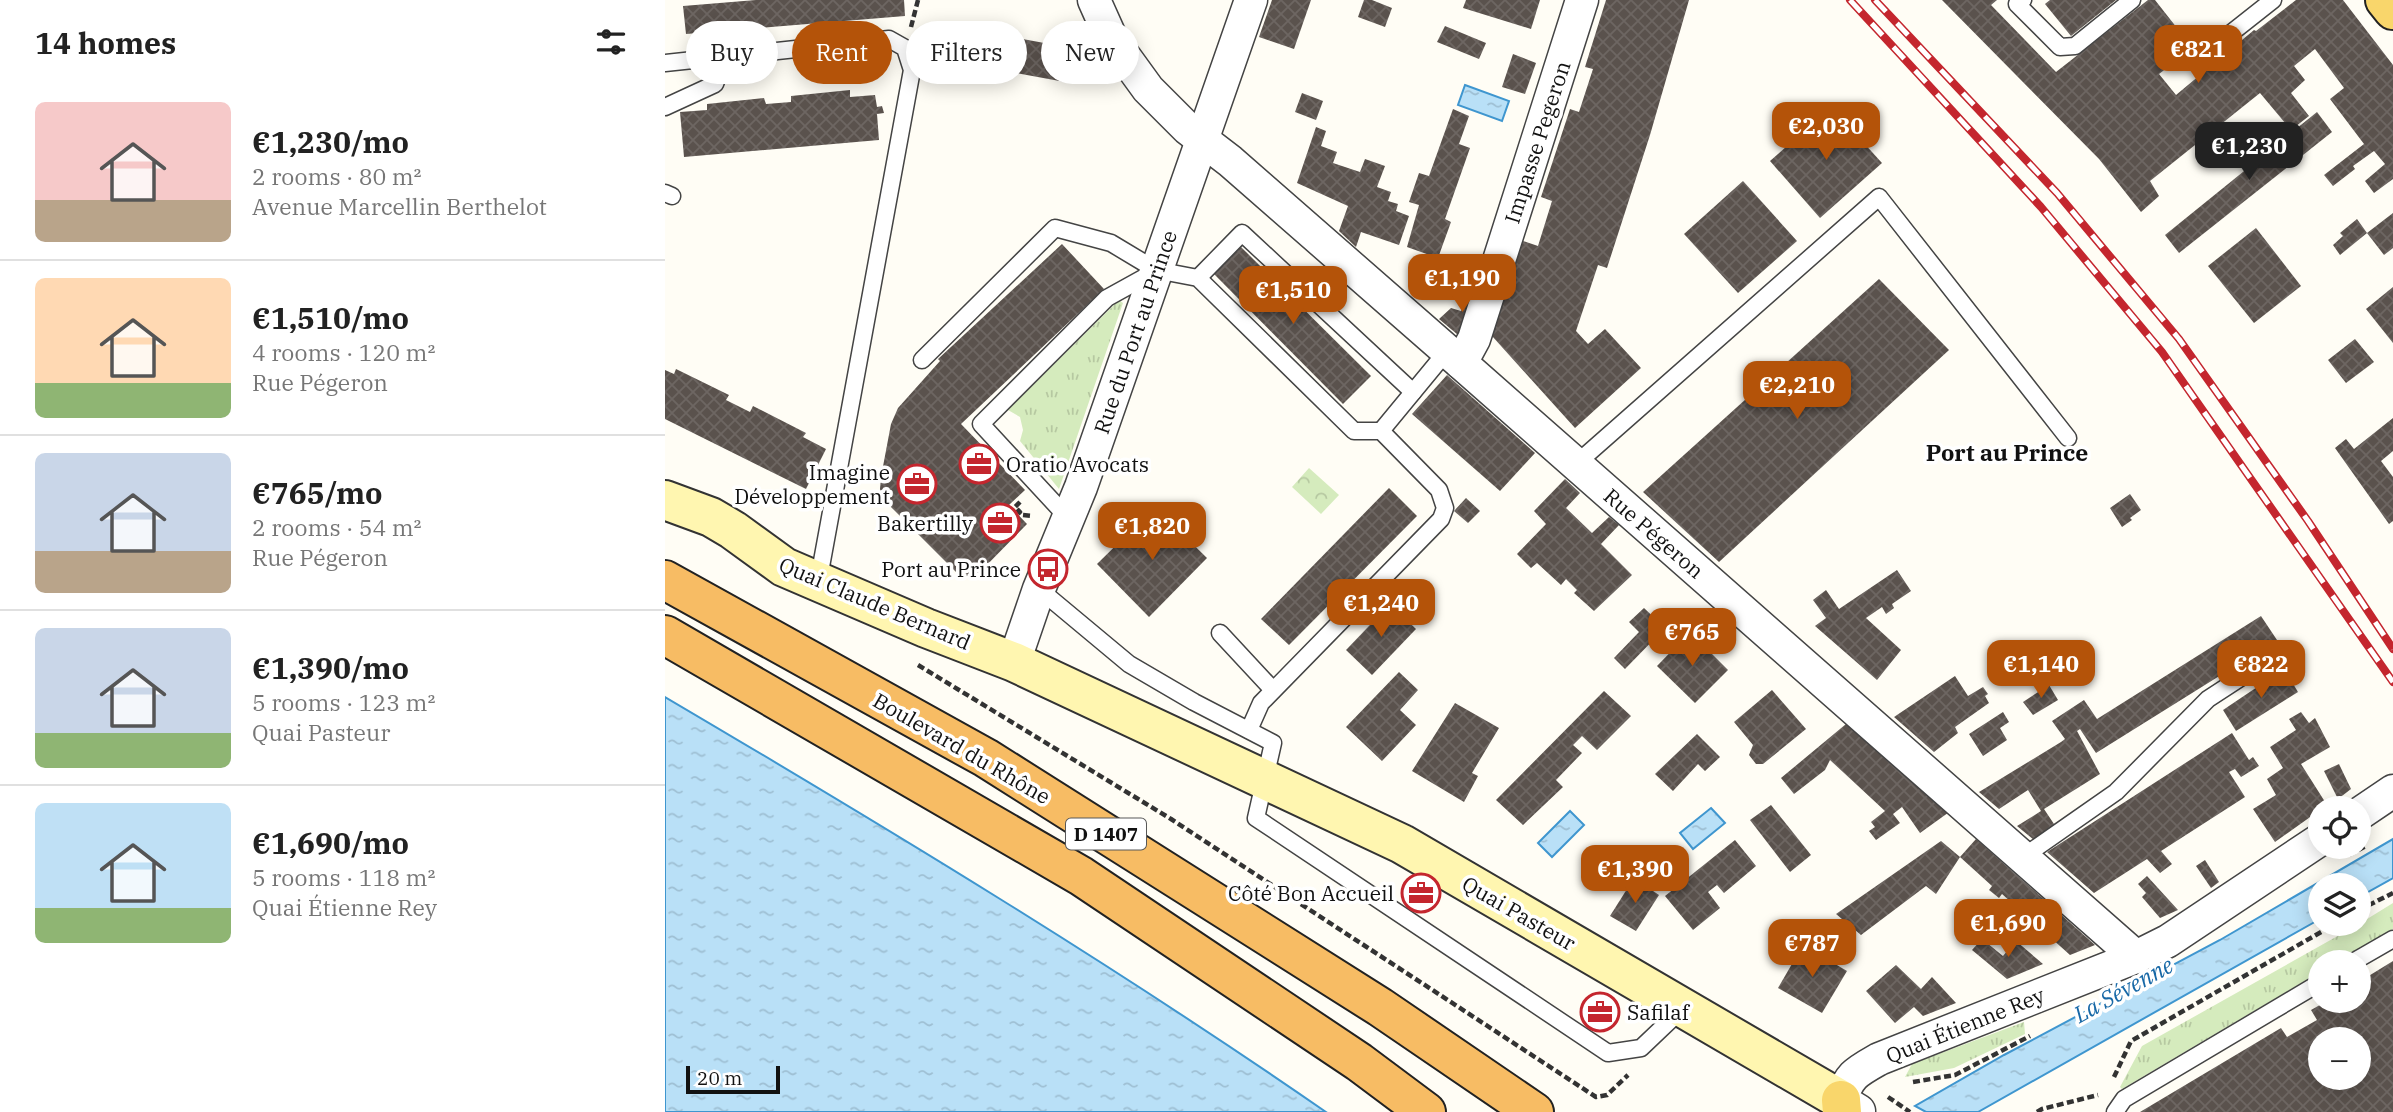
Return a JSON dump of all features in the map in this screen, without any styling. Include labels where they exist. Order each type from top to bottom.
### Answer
[{"type":"highway","name":"Boulevard du Rhône","points":[[665,580],[986,758],[1380,1007],[1534,1112]]},
{"type":"highway","name":"D 1407","points":[[665,635],[1081,876],[1359,1062],[1426,1112]]},
{"type":"main road","points":[[2385,0],[2393,10]]},
{"type":"main road","name":"Quai Claude Bernard","points":[[665,500],[711,517],[784,567],[818,583],[1014,662]]},
{"type":"main road","name":"Quai Pasteur","points":[[1014,662],[1402,844],[1848,1108]]},
{"type":"street","name":"Rue Pégeron","points":[[1094,0],[1111,38],[1147,89],[1201,140],[1230,161],[2136,957]]},
{"type":"street","name":"Rue du Port au Prince","points":[[1014,662],[1039,589],[1069,519],[1251,0]]},
{"type":"street","name":"Impasse Pegeron","points":[[1454,357],[1474,339],[1582,0]]},
{"type":"street","points":[[2371,806],[2393,791]]},
{"type":"street","name":"Quai Étienne Rey","points":[[1848,1108],[1847,1082],[1854,1074],[1879,1059],[2136,957],[2168,941],[2308,848]]},
{"type":"lane","points":[[2023,0],[2017,4],[2060,47],[2075,46],[2132,0]]},
{"type":"lane","points":[[2197,60],[2273,0]]},
{"type":"lane","points":[[778,51],[889,39],[905,48],[912,71],[818,583]]},
{"type":"lane","points":[[665,63],[686,61]]},
{"type":"lane","points":[[665,107],[715,84]]},
{"type":"lane","points":[[1576,464],[1879,197],[2068,438]]},
{"type":"lane","points":[[922,360],[1055,228],[1111,243],[1156,270],[1198,278],[1354,431],[1381,431],[1439,490],[1445,508],[1441,519],[1261,703],[1249,730]]},
{"type":"lane","points":[[1198,278],[1242,233],[1413,392]]},
{"type":"lane","points":[[1069,519],[981,424],[1107,298],[1156,270]]},
{"type":"lane","points":[[1381,431],[1413,392],[1454,357]]},
{"type":"lane","points":[[1039,589],[1129,664],[1273,743],[1256,818],[1608,1053],[1641,1048],[1683,1009]]},
{"type":"lane","points":[[1220,633],[1273,690]]},
{"type":"lane","points":[[2022,858],[2116,792],[2208,699],[2277,654]]},
{"type":"lane","points":[[2371,952],[2393,939]]},
{"type":"lane","points":[[2115,1112],[2124,1099],[2308,990]]},
{"type":"path","points":[[1015,507],[1020,512],[1018,514]]},
{"type":"path","points":[[2371,904],[2393,893]]},
{"type":"path","points":[[2111,1083],[2131,1041],[2314,936]]},
{"type":"path","points":[[2037,1112],[2106,1093]]},
{"type":"green space","points":[[1119,300],[1123,303],[1059,489],[1020,441],[1023,430],[1020,417],[1008,410]]},
{"type":"green space","points":[[1309,468],[1339,495],[1321,514],[1292,487]]},
{"type":"green space","points":[[2393,903],[2393,929],[2357,950],[2313,950],[2338,936],[2371,936],[2371,917]]},
{"type":"green space","points":[[2308,953],[2308,979],[2122,1089],[2120,1087],[2142,1046]]},
{"type":"green space","points":[[2024,1022],[2025,1034],[1954,1068],[1905,1077],[1912,1064]]},
{"type":"water","points":[[1465,85],[1509,101],[1502,121],[1458,105]]},
{"type":"water","points":[[665,697],[999,898],[1164,1003],[1326,1112],[665,1112]]},
{"type":"water","points":[[1711,808],[1725,823],[1693,849],[1680,833]]},
{"type":"water","points":[[1570,811],[1584,825],[1552,857],[1538,843]]},
{"type":"water","points":[[2393,839],[2393,878],[2371,890],[2371,873],[2335,873],[2359,859],[2371,859],[2371,852]]},
{"type":"water","points":[[2308,889],[2308,926],[1978,1112],[1926,1112],[1915,1106],[2004,1055],[2220,940]]},
{"type":"building","points":[[756,0],[904,0],[905,16],[844,21],[792,21],[792,25],[778,26],[778,21],[686,21],[686,34],[683,6]]},
{"type":"building","points":[[1272,0],[1311,0],[1294,49],[1259,37]]},
{"type":"building","points":[[1364,0],[1372,0],[1392,8],[1385,27],[1358,17]]},
{"type":"building","points":[[1466,0],[1540,0],[1531,29],[1463,8]]},
{"type":"building","points":[[1606,0],[1689,0],[1650,135],[1607,268],[1598,265],[1576,331],[1588,344],[1605,329],[1641,368],[1575,428],[1492,336],[1523,241],[1538,246],[1552,201],[1541,197],[1570,109],[1579,112],[1593,69],[1585,67]]},
{"type":"building","points":[[1942,0],[1997,0],[1991,5],[2056,72],[2148,0],[2155,0],[2188,42],[2193,38],[2198,44],[2159,74],[2176,95],[2254,30],[2296,0],[2343,0],[2393,65],[2393,179],[2374,193],[2365,181],[2385,164],[2374,151],[2353,166],[2355,169],[2333,186],[2324,175],[2364,144],[2330,99],[2344,88],[2315,49],[2294,66],[2305,80],[2291,93],[2309,116],[2291,130],[2260,93],[2150,181],[2159,196],[2141,212],[2099,159]]},
{"type":"building","points":[[2050,0],[2116,0],[2071,36],[2045,4]]},
{"type":"building","points":[[1445,26],[1486,43],[1479,59],[1437,42]]},
{"type":"building","points":[[1027,40],[1041,42],[1041,78],[1027,75]]},
{"type":"building","points":[[1513,54],[1536,63],[1525,94],[1502,87]]},
{"type":"building","points":[[850,90],[850,97],[875,95],[877,107],[882,106],[884,113],[877,114],[879,140],[684,157],[680,112],[707,110],[707,104],[764,98],[766,104],[791,102],[791,96]]},
{"type":"building","points":[[1302,93],[1323,101],[1316,120],[1295,112]]},
{"type":"building","points":[[1831,107],[1882,163],[1820,218],[1770,161]]},
{"type":"building","points":[[1453,109],[1469,116],[1459,144],[1470,148],[1445,219],[1451,222],[1438,258],[1407,247],[1419,205],[1409,202],[1419,173],[1429,176]]},
{"type":"building","points":[[2317,112],[2332,132],[2179,253],[2165,235]]},
{"type":"building","points":[[1316,127],[1326,131],[1321,146],[1337,152],[1333,163],[1360,172],[1365,159],[1385,166],[1377,187],[1391,192],[1388,201],[1398,204],[1396,211],[1409,216],[1399,245],[1361,232],[1356,247],[1339,231],[1348,206],[1297,183]]},
{"type":"building","points":[[1743,181],[1797,241],[1738,293],[1684,234]]},
{"type":"building","points":[[2393,213],[2393,248],[2384,255],[2367,233]]},
{"type":"building","points":[[2357,219],[2367,233],[2340,255],[2333,245],[2343,236],[2340,233]]},
{"type":"building","points":[[2256,228],[2301,286],[2254,323],[2208,266]]},
{"type":"building","points":[[1062,244],[1104,289],[961,424],[1025,490],[1009,505],[1027,524],[978,574],[961,577],[882,498],[881,477],[891,424],[898,408],[940,361],[938,359]]},
{"type":"building","points":[[1241,247],[1371,376],[1343,404],[1214,274]]},
{"type":"building","points":[[1879,279],[1949,350],[1719,562],[1643,492]]},
{"type":"building","points":[[1470,285],[1480,289],[1464,340],[1439,319],[1451,308],[1461,311]]},
{"type":"building","points":[[2393,287],[2393,343],[2366,309]]},
{"type":"building","points":[[2355,339],[2374,362],[2346,383],[2328,360]]},
{"type":"building","points":[[676,369],[729,395],[726,400],[750,412],[753,406],[806,433],[803,437],[826,449],[806,489],[665,419],[665,370],[674,374]]},
{"type":"building","points":[[1447,375],[1535,453],[1500,491],[1412,414]]},
{"type":"building","points":[[2393,418],[2393,451],[2381,461],[2393,477],[2393,521],[2389,524],[2335,448],[2346,439],[2354,449]]},
{"type":"building","points":[[1565,479],[1580,493],[1566,508],[1592,533],[1609,517],[1619,525],[1601,544],[1632,575],[1594,611],[1574,593],[1577,590],[1566,579],[1561,585],[1537,563],[1531,568],[1517,554],[1546,524],[1534,511]]},
{"type":"building","points":[[1389,488],[1417,516],[1289,645],[1261,619]]},
{"type":"building","points":[[2130,494],[2141,510],[2122,527],[2110,508]]},
{"type":"building","points":[[1466,498],[1480,511],[1468,523],[1454,511]]},
{"type":"building","points":[[1155,507],[1207,558],[1149,617],[1097,564]]},
{"type":"building","points":[[1897,570],[1911,591],[1892,604],[1894,608],[1886,614],[1882,607],[1866,618],[1901,650],[1877,680],[1815,626],[1826,618],[1813,600],[1826,590],[1839,609]]},
{"type":"building","points":[[1390,604],[1416,629],[1372,675],[1346,650]]},
{"type":"building","points":[[1644,608],[1665,628],[1625,669],[1614,658],[1639,632],[1629,622]]},
{"type":"building","points":[[2261,616],[2277,640],[2096,753],[2080,729],[2077,731],[2100,774],[2044,809],[2056,827],[2034,840],[2017,826],[2041,811],[2028,790],[1999,809],[1979,792],[2065,739],[2052,721],[2084,700],[2097,719]]},
{"type":"building","points":[[1690,632],[1728,670],[1695,703],[1657,666]]},
{"type":"building","points":[[2284,669],[2298,692],[2236,731],[2223,710]]},
{"type":"building","points":[[1399,672],[1418,690],[1400,710],[1416,725],[1382,761],[1346,727]]},
{"type":"building","points":[[1955,676],[1968,696],[1983,687],[1988,694],[1985,696],[1989,703],[1955,727],[1958,733],[1934,752],[1894,717]]},
{"type":"building","points":[[2049,685],[2058,700],[2033,715],[2023,702]]},
{"type":"building","points":[[1772,690],[1806,729],[1763,764],[1756,764],[1749,755],[1753,745],[1734,722]]},
{"type":"building","points":[[1604,691],[1631,716],[1597,750],[1582,736],[1573,745],[1582,753],[1556,780],[1563,787],[1523,825],[1496,800]]},
{"type":"building","points":[[1455,703],[1499,728],[1472,773],[1478,776],[1464,802],[1412,771]]},
{"type":"building","points":[[2003,712],[2009,722],[2000,728],[2007,740],[1983,756],[1969,734]]},
{"type":"building","points":[[2301,712],[2309,723],[2315,718],[2330,747],[2301,764],[2321,796],[2308,796],[2308,819],[2275,842],[2253,809],[2276,795],[2267,779],[2283,768],[2270,747],[2296,730],[2289,719]]},
{"type":"building","points":[[1846,724],[1867,742],[1871,739],[1952,810],[1920,833],[1902,807],[1893,814],[1900,823],[1876,840],[1869,831],[1875,827],[1871,822],[1885,811],[1830,760],[1825,770],[1794,794],[1781,778]]},
{"type":"building","points":[[2232,733],[2249,760],[2253,757],[2259,766],[2241,777],[2235,769],[2229,772],[2245,797],[2161,851],[2172,864],[2160,873],[2147,859],[2094,893],[2047,852]]},
{"type":"building","points":[[1697,734],[1720,757],[1705,771],[1698,764],[1673,791],[1655,774]]},
{"type":"building","points":[[2339,764],[2351,789],[2342,796],[2336,796],[2324,771]]},
{"type":"building","points":[[1771,805],[1811,855],[1790,872],[1750,820]]},
{"type":"building","points":[[1976,839],[2095,945],[2070,955],[2002,894],[1999,898],[1989,890],[1992,886],[1960,857]]},
{"type":"building","points":[[1735,840],[1756,866],[1724,893],[1717,885],[1708,892],[1720,908],[1693,930],[1665,896]]},
{"type":"building","points":[[1941,841],[1960,857],[1936,894],[1926,886],[1861,935],[1836,914]]},
{"type":"building","points":[[2205,860],[2219,882],[2211,888],[2196,866]]},
{"type":"building","points":[[2147,876],[2178,910],[2160,918],[2142,897],[2146,893],[2138,884]]},
{"type":"building","points":[[1634,878],[1659,895],[1636,931],[1610,916]]},
{"type":"building","points":[[1412,881],[1436,895],[1430,905],[1406,891]]},
{"type":"building","points":[[1982,939],[2003,956],[2016,941],[2043,964],[2007,979],[1972,950]]},
{"type":"building","points":[[1803,945],[1847,971],[1822,1013],[1778,988]]},
{"type":"building","points":[[2393,961],[2393,1112],[2140,1112],[2281,1028],[2287,1037],[2317,1020],[2313,1013],[2371,1013],[2371,975]]},
{"type":"building","points":[[1896,965],[1921,989],[1932,977],[1956,1003],[1923,1016],[1914,1007],[1895,1023],[1866,991]]},
{"type":"building","points":[[1591,1000],[1615,1014],[1609,1024],[1585,1010]]},
{"type":"railway","points":[[1850,0],[2041,207],[2162,352],[2393,682]]},
{"type":"railway","points":[[1875,0],[2057,193],[2179,339],[2308,521],[2393,649]]},
{"type":"place","name":"Oratio Avocats","points":[[979,464]]},
{"type":"place","name":"Imagine Développement","points":[[917,484]]},
{"type":"place","name":"Bakertilly","points":[[1000,523]]},
{"type":"place","name":"Port au Prince","points":[[1048,569]]},
{"type":"place","name":"Côté Bon Accueil","points":[[1421,893]]},
{"type":"place","name":"Safilaf","points":[[1600,1012]]},
{"type":"district","name":"Port au Prince","points":[[2007,452]]},
{"type":"water label","name":"La Sévenne","points":[[2123,989]]}]
